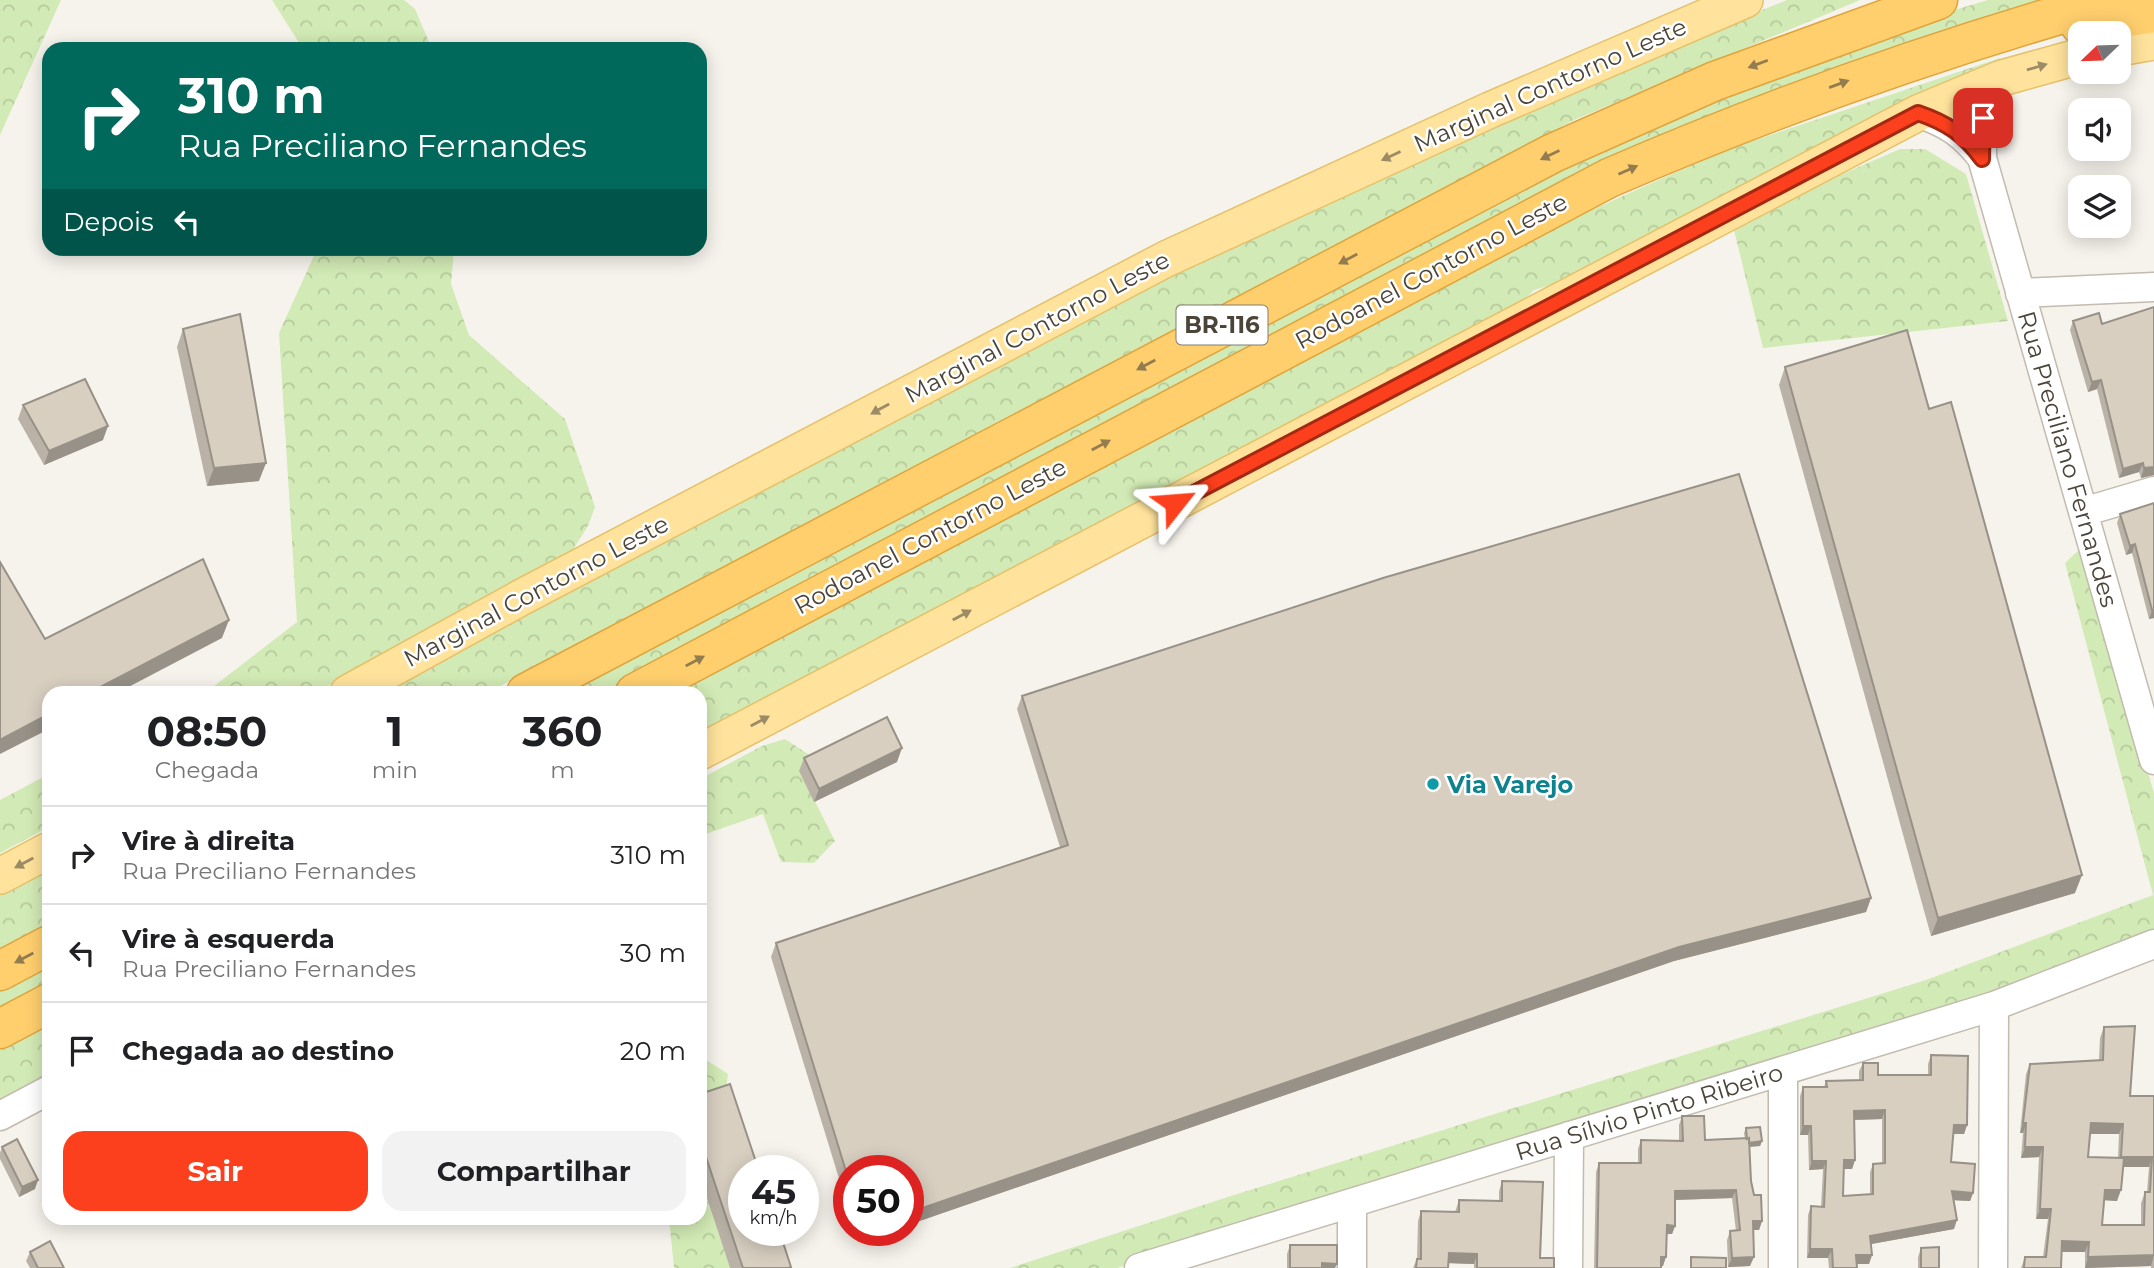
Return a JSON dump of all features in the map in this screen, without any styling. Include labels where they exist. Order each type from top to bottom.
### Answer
[{"type":"highway","points":[[1798,49],[1891,0]]},
{"type":"highway","name":"Rodoanel Contorno Leste","points":[[539,686],[1477,191],[1638,113],[1798,49],[1938,0]]},
{"type":"highway","name":"Rodoanel Contorno Leste","points":[[648,686],[1609,178],[1710,134],[1900,63],[2111,0]]},
{"type":"highway","points":[[1900,63],[2154,13]]},
{"type":"highway","points":[[0,971],[42,949]]},
{"type":"highway","points":[[0,1029],[42,1007]]},
{"type":"main road","name":"Marginal Contorno Leste","points":[[361,686],[557,578],[1166,259],[1490,110],[1745,0]]},
{"type":"main road","points":[[2132,46],[2154,42]]},
{"type":"main road","points":[[707,748],[1918,113],[2002,78],[2068,59]]},
{"type":"main road","points":[[0,876],[42,854]]},
{"type":"street","name":"Rua Preciliano Fernandes","points":[[2002,78],[1983,118],[1982,159],[2083,512],[2146,699],[2154,761]]},
{"type":"street","name":"Rua Preciliano Fernandes","points":[[1918,113],[1955,129],[1967,139],[1982,159]]},
{"type":"street","points":[[2020,293],[2154,287]]},
{"type":"street","points":[[2083,512],[2154,491]]},
{"type":"street","name":"Rua Sílvio Pinto Ribeiro","points":[[1139,1268],[1994,1006],[2154,944]]},
{"type":"street","points":[[1993,1268],[1994,1006]]},
{"type":"street","points":[[1783,1071],[1783,1268]]},
{"type":"street","points":[[0,1116],[42,1094]]},
{"type":"street","points":[[1568,1268],[1569,1136]]},
{"type":"street","points":[[1352,1203],[1352,1268]]},
{"type":"green space","points":[[0,0],[61,0],[42,42],[0,135]]},
{"type":"green space","points":[[272,0],[404,0],[415,9],[429,42],[299,42]]},
{"type":"green space","points":[[1787,0],[1860,0],[1574,120],[500,686],[395,686],[1188,262],[1657,53]]},
{"type":"green space","points":[[1988,0],[2083,0],[1927,45],[1076,445],[623,686],[567,686],[1524,187],[1706,103],[1892,30]]},
{"type":"green space","points":[[2000,58],[2005,71],[1584,275],[1534,290],[1503,321],[707,741],[707,686],[687,686],[1442,287],[1594,209],[1723,151]]},
{"type":"green space","points":[[1900,149],[1925,149],[1966,174],[2008,321],[1763,348],[1732,222]]},
{"type":"green space","points":[[314,256],[453,256],[451,284],[469,335],[565,419],[595,507],[588,526],[567,559],[328,686],[214,686],[297,622],[279,333]]},
{"type":"green space","points":[[2082,547],[2154,793],[2154,936],[1994,998],[1117,1268],[1010,1268],[1234,1195],[1926,980],[2153,895],[2065,563]]},
{"type":"green space","points":[[785,739],[808,754],[815,764],[800,772],[835,841],[814,863],[781,862],[763,814],[707,834],[707,775],[762,746]]},
{"type":"green space","points":[[42,778],[42,831],[0,853],[0,800]]},
{"type":"green space","points":[[42,869],[42,932],[0,954],[0,890]]},
{"type":"green space","points":[[42,963],[42,993],[0,1014],[0,985]]},
{"type":"green space","points":[[42,1028],[42,1082],[0,1104],[0,1049]]},
{"type":"green space","points":[[707,1060],[728,1074],[724,1102],[707,1107]]},
{"type":"green space","points":[[707,1198],[730,1268],[674,1268],[670,1225],[707,1225]]},
{"type":"building","points":[[2154,307],[2154,467],[2144,468],[2143,463],[2123,469],[2101,380],[2092,382],[2073,321],[2099,313],[2102,324]]},
{"type":"building","points":[[240,314],[266,463],[214,468],[183,329]]},
{"type":"building","points":[[1907,330],[1929,409],[1951,402],[2082,875],[1938,918],[1785,367]]},
{"type":"building","points":[[85,379],[108,426],[49,451],[23,405]]},
{"type":"building","name":"Via Varejo","points":[[1739,474],[1871,898],[1679,947],[924,1207],[924,1155],[841,1155],[776,943],[1068,845],[1022,696],[1383,578]]},
{"type":"building","points":[[2154,503],[2152,610],[2135,544],[2130,546],[2120,514]]},
{"type":"building","points":[[203,559],[229,620],[102,686],[42,686],[42,718],[0,740],[0,562],[45,639]]},
{"type":"building","points":[[887,717],[902,748],[819,789],[804,758]]},
{"type":"building","points":[[2135,1026],[2130,1096],[2154,1096],[2154,1255],[2088,1257],[2089,1242],[2062,1241],[2061,1268],[2024,1268],[2025,1257],[2046,1257],[2051,1209],[2040,1209],[2043,1147],[2025,1147],[2026,1123],[2023,1123],[2030,1064],[2103,1060],[2104,1027]],"holes":[[[2091,1123],[2123,1124],[2121,1157],[2152,1157],[2150,1192],[2145,1192],[2144,1225],[2102,1225],[2105,1190],[2121,1190],[2124,1158],[2088,1157]]]},
{"type":"building","points":[[1931,1055],[1968,1056],[1967,1125],[1954,1125],[1951,1162],[1975,1164],[1973,1193],[1952,1191],[1957,1220],[1870,1236],[1872,1255],[1856,1255],[1857,1268],[1833,1268],[1832,1249],[1810,1249],[1811,1206],[1824,1207],[1826,1161],[1812,1161],[1811,1126],[1803,1126],[1803,1087],[1827,1087],[1826,1081],[1863,1080],[1863,1063],[1878,1063],[1878,1075],[1931,1075]],"holes":[[[1885,1110],[1885,1163],[1873,1164],[1873,1194],[1843,1196],[1844,1160],[1855,1160],[1854,1111]]]},
{"type":"building","points":[[730,1084],[754,1155],[728,1155],[728,1223],[707,1160],[707,1092]]},
{"type":"building","points":[[1682,1116],[1704,1116],[1705,1140],[1749,1138],[1751,1181],[1754,1195],[1761,1195],[1762,1221],[1753,1221],[1754,1257],[1732,1258],[1730,1231],[1740,1230],[1736,1190],[1675,1191],[1675,1226],[1667,1225],[1666,1257],[1661,1257],[1661,1268],[1597,1268],[1599,1163],[1641,1163],[1641,1140],[1683,1141]]},
{"type":"building","points":[[1760,1127],[1762,1141],[1749,1143],[1746,1128]]},
{"type":"building","points":[[17,1139],[38,1180],[22,1187],[2,1147]]},
{"type":"building","points":[[1502,1181],[1543,1182],[1540,1258],[1554,1258],[1554,1268],[1477,1268],[1477,1254],[1449,1253],[1448,1268],[1416,1268],[1417,1259],[1421,1259],[1421,1211],[1459,1212],[1459,1200],[1502,1201]]},
{"type":"building","points":[[50,1241],[64,1268],[38,1268],[30,1252]]},
{"type":"building","points":[[1290,1245],[1337,1245],[1337,1264],[1322,1263],[1322,1268],[1290,1268]]},
{"type":"building","points":[[736,1246],[784,1246],[791,1267],[788,1268],[743,1268]]},
{"type":"building","points":[[1939,1247],[1939,1268],[1921,1268],[1921,1248]]},
{"type":"building","points":[[1691,1257],[1726,1258],[1726,1268],[1691,1268]]},
{"type":"place","name":"Via Varejo","points":[[1433,784]]},
{"type":"route","points":[[1175,503],[1918,113],[1955,129],[1967,139],[1982,159],[1980,137],[1983,118]]}]
